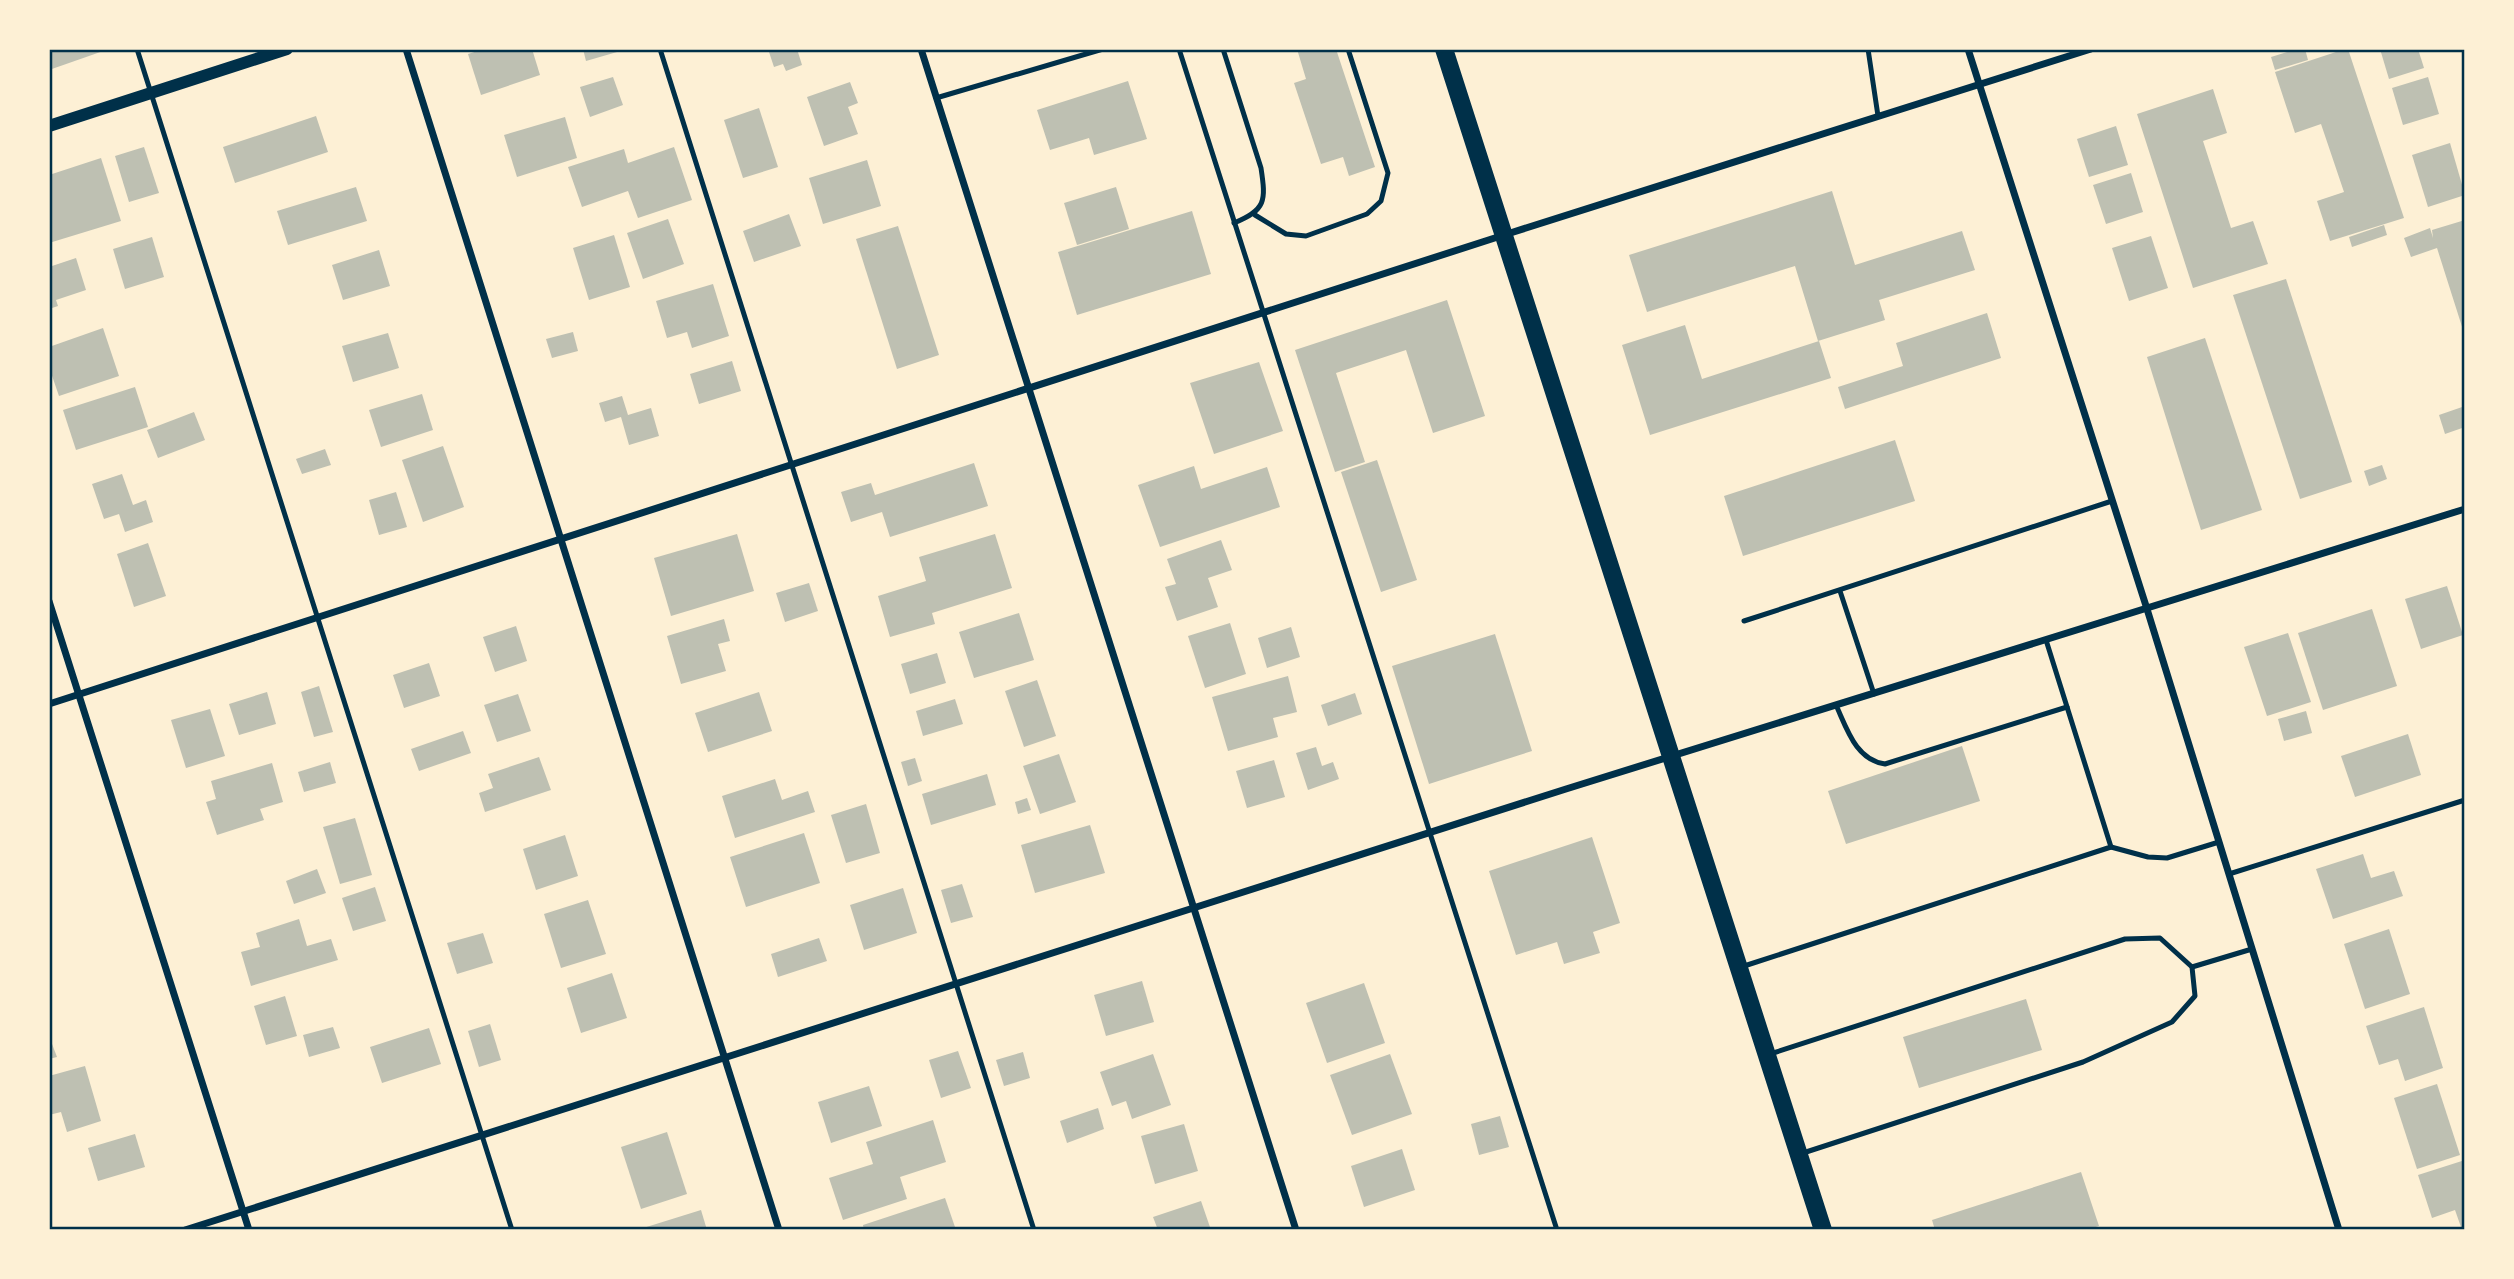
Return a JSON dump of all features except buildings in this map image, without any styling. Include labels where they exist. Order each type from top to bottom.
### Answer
[{"type":"main road","points":[[1444,49],[1823,1230]]},
{"type":"street","points":[[49,126],[287,49]]},
{"type":"street","points":[[406,49],[779,1230]]},
{"type":"street","points":[[921,49],[1296,1230]]},
{"type":"street","points":[[1968,49],[2147,609],[2339,1230]]},
{"type":"street","points":[[49,704],[1504,235],[2091,49]]},
{"type":"street","points":[[185,1230],[1671,757],[2465,509]]},
{"type":"street","points":[[49,601],[249,1230]]},
{"type":"lane","points":[[137,49],[512,1230]]},
{"type":"lane","points":[[660,49],[1034,1230]]},
{"type":"lane","points":[[936,99],[1103,49]]},
{"type":"lane","points":[[1179,49],[1557,1230]]},
{"type":"lane","points":[[1223,49],[1264,185],[1262,202],[1255,215],[1234,223]]},
{"type":"lane","points":[[1255,215],[1286,234],[1306,236],[1367,214],[1381,201],[1388,173],[1348,49]]},
{"type":"lane","points":[[1868,49],[1878,116]]},
{"type":"lane","points":[[1744,621],[2112,501]]},
{"type":"lane","points":[[1840,591],[1874,694]]},
{"type":"lane","points":[[2046,640],[2111,847]]},
{"type":"lane","points":[[1836,705],[1852,742],[1877,763],[1885,764],[2067,707]]},
{"type":"lane","points":[[2229,874],[2465,800]]},
{"type":"lane","points":[[1739,967],[2111,847],[2167,858],[2219,842]]},
{"type":"lane","points":[[1767,1055],[2125,939],[2160,937],[2192,967],[2195,996],[2172,1022],[2083,1062],[1799,1154]]},
{"type":"lane","points":[[2192,967],[2252,949]]}]
